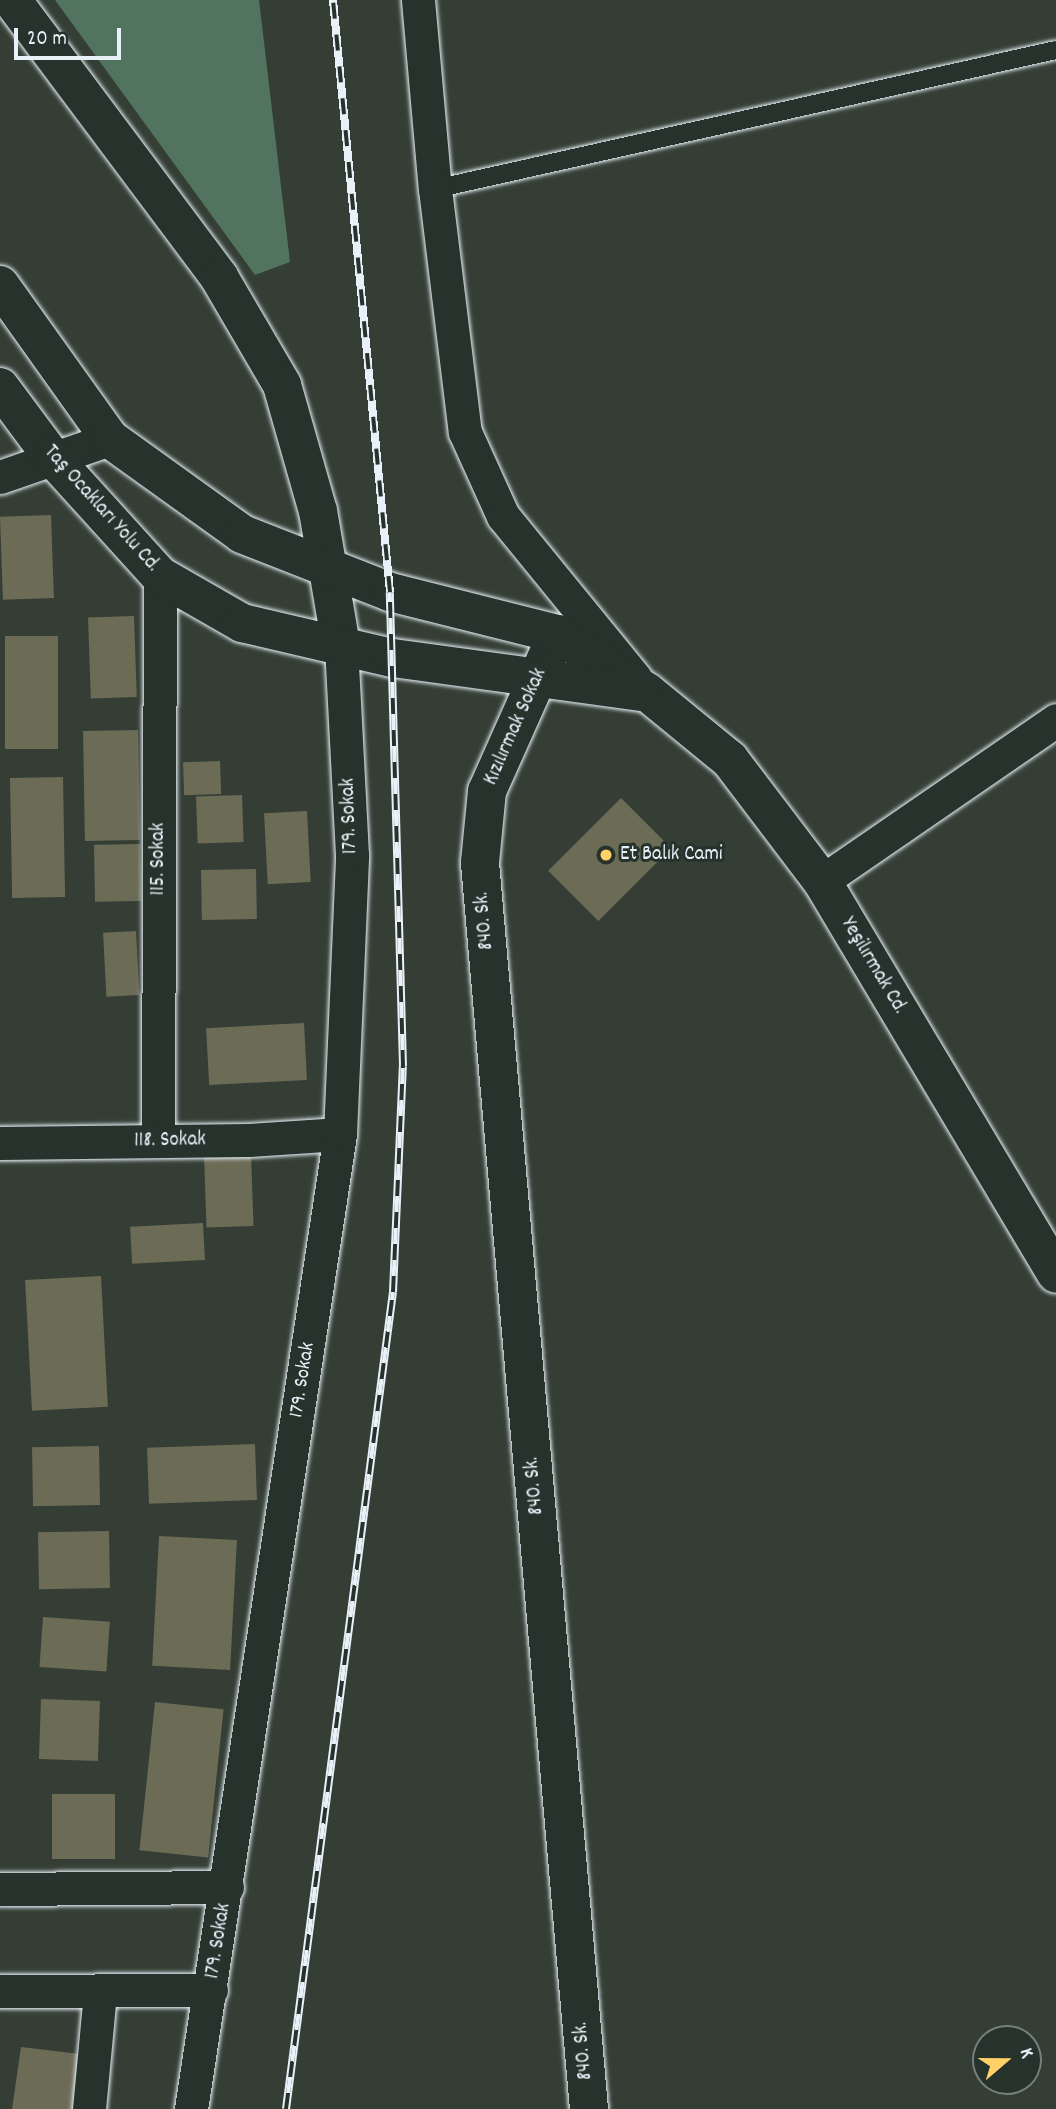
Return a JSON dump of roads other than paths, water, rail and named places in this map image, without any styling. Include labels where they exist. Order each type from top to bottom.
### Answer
[{"type":"main road","points":[[12,0],[219,276],[282,385],[317,511],[341,646]]},
{"type":"main road","name":"Yeşilırmak Cd.","points":[[0,285],[110,439],[242,534],[390,592],[556,634],[647,692],[730,760],[822,881],[1056,1275]]},
{"type":"main road","name":"Taş Ocakları Yolu Cd.","points":[[0,387],[52,457],[160,576],[242,622],[341,646],[538,681],[647,692]]},
{"type":"main road","name":"Kızılırmak Sokak","points":[[480,863],[487,791],[538,681],[556,634]]},
{"type":"main road","name":"840. Sk.","points":[[480,863],[589,2109]]},
{"type":"street","points":[[418,0],[435,189],[465,432],[503,516],[647,692]]},
{"type":"street","points":[[0,477],[110,439]]},
{"type":"street","name":"115. Sokak","points":[[159,1141],[160,576]]},
{"type":"street","name":"179. Sokak","points":[[191,2109],[340,1134],[352,855],[341,646]]},
{"type":"street","points":[[822,881],[1056,720]]},
{"type":"street","name":"118. Sokak","points":[[0,1143],[159,1141],[340,1134]]},
{"type":"street","points":[[0,1889],[227,1887]]},
{"type":"street","points":[[0,1991],[100,1993],[211,1990]]},
{"type":"street","points":[[89,2109],[100,1993]]},
{"type":"lane","points":[[435,189],[1056,50]]},
{"type":"railway","points":[[286,2109],[393,1292],[403,1066],[390,592],[333,0]]},
{"type":"place","name":"Et Balık Cami","points":[[606,855]]}]
